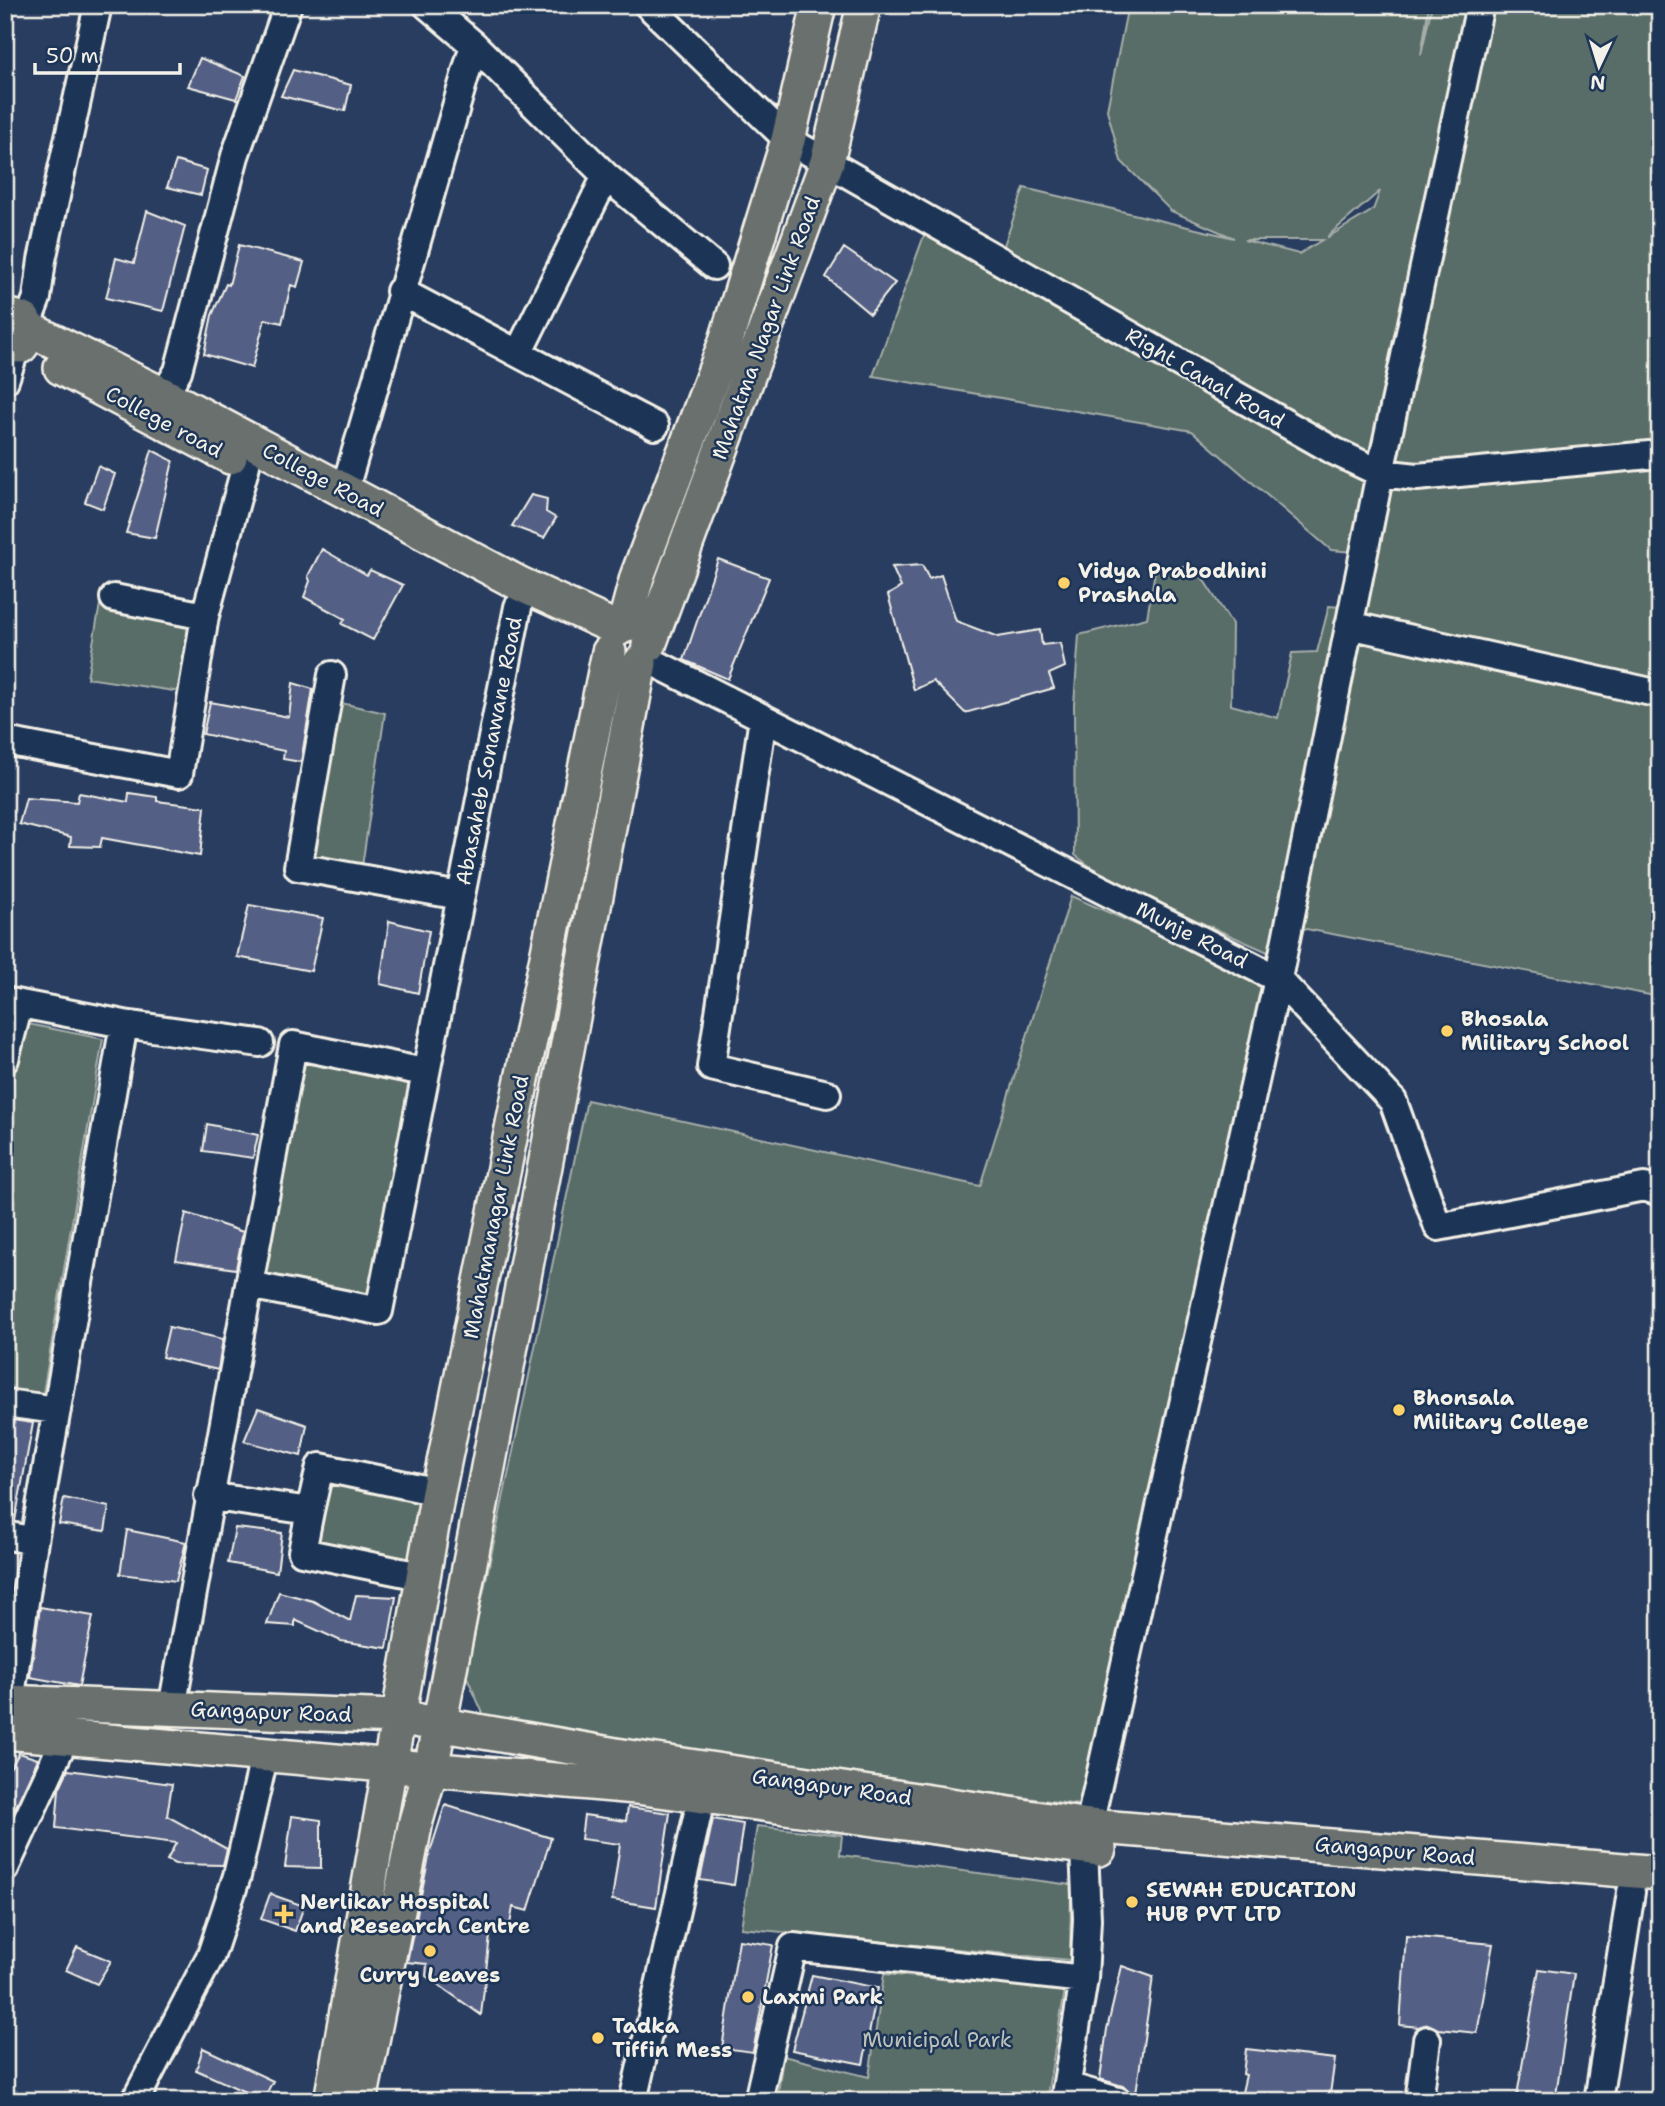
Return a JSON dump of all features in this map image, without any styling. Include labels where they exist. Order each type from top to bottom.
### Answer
[{"type":"main road","name":"Mahatma Nagar Link Road","points":[[628,645],[637,577],[725,344],[788,140],[819,5]]},
{"type":"main road","name":"Mahatma Nagar Link Road","points":[[628,645],[827,162],[864,5]]},
{"type":"main road","name":"College Road","points":[[15,330],[164,395],[520,584],[628,645]]},
{"type":"main road","name":"College road","points":[[15,330],[246,464],[518,607],[628,645]]},
{"type":"main road","name":"Mahatmanagar Link Road","points":[[331,2101],[438,1492],[628,645]]},
{"type":"main road","name":"Mahatmanagar Link Road","points":[[360,2101],[416,1821],[440,1726],[628,645]]},
{"type":"main road","name":"Gangapur Road","points":[[7,1712],[172,1708],[397,1717],[1087,1837],[1660,1873]]},
{"type":"main road","name":"Gangapur Road","points":[[7,1712],[66,1736],[389,1763],[1645,1893]]},
{"type":"street","points":[[5,380],[15,330],[37,298],[42,260],[98,5]]},
{"type":"street","points":[[164,395],[178,371],[235,156],[288,5]]},
{"type":"street","points":[[427,5],[474,45],[606,176],[714,266]]},
{"type":"street","name":"Right Canal Road","points":[[648,5],[788,140],[1334,451],[1380,473],[1418,477],[1660,454]]},
{"type":"street","name":"Munje Road","points":[[628,645],[763,718],[1278,979],[1380,473],[1480,5]]},
{"type":"street","points":[[344,492],[400,291],[474,45]]},
{"type":"street","points":[[519,352],[606,176]]},
{"type":"street","points":[[400,291],[655,426]]},
{"type":"street","points":[[5,741],[179,774],[205,616],[246,464]]},
{"type":"street","points":[[114,598],[205,616]]},
{"type":"street","name":"Abasaheb Sonawane Road","points":[[248,1285],[379,1311],[424,1072],[518,607]]},
{"type":"street","points":[[1349,625],[1660,694]]},
{"type":"street","name":"Abasaheb Sonawane Road","points":[[332,675],[298,867],[460,895]]},
{"type":"street","points":[[763,718],[711,1067],[827,1094]]},
{"type":"street","points":[[1278,979],[1393,1101],[1438,1227],[1644,1188],[1660,1192]]},
{"type":"street","points":[[1118,2101],[1065,2093],[1084,1979],[1087,1837],[1278,979]]},
{"type":"street","points":[[5,1059],[12,1003],[124,1024],[260,1044]]},
{"type":"street","points":[[7,1712],[124,1024]]},
{"type":"street","points":[[172,1708],[208,1496],[293,1045],[424,1072]]},
{"type":"street","points":[[5,1403],[57,1410]]},
{"type":"street","points":[[425,1577],[302,1552],[320,1467],[438,1492]]},
{"type":"street","points":[[208,1496],[310,1511]]},
{"type":"street","points":[[5,1535],[34,1541]]},
{"type":"street","points":[[5,1868],[66,1736]]},
{"type":"street","points":[[135,2101],[211,1955],[237,1875],[265,1753]]},
{"type":"street","points":[[633,2101],[702,1795]]},
{"type":"street","points":[[1598,2101],[1645,1893]]},
{"type":"street","points":[[758,2101],[793,1947],[1084,1979]]},
{"type":"street","points":[[1419,2101],[1427,2040]]},
{"type":"green space","points":[[1128,5],[1429,5],[1421,55],[1432,5],[1614,5],[1660,16],[1660,997],[1301,928],[1270,953],[1112,883],[1075,855],[1074,705],[1079,635],[1147,618],[1156,565],[1196,568],[1232,624],[1231,705],[1278,718],[1292,653],[1317,652],[1329,606],[1367,609],[1376,554],[1331,550],[1192,431],[873,376],[926,230],[996,268],[1024,188],[1234,238],[1171,211],[1121,161],[1107,110]],"holes":[[[1380,191],[1373,210],[1328,237],[1328,236]],[[1244,240],[1322,240],[1299,254]]]},
{"type":"green space","points":[[100,604],[193,624],[181,692],[87,678]]},
{"type":"green space","points":[[337,702],[385,713],[362,866],[311,858]]},
{"type":"green space","points":[[1071,896],[1270,983],[1079,1805],[549,1733],[485,1718],[466,1675],[587,1100],[980,1186]]},
{"type":"green space","points":[[28,1024],[103,1039],[43,1393],[5,1389],[5,1109]]},
{"type":"green space","points":[[303,1063],[411,1083],[368,1296],[261,1276]]},
{"type":"green space","points":[[331,1483],[425,1504],[414,1563],[318,1545]]},
{"type":"green space","points":[[757,1826],[842,1835],[840,1855],[1071,1885],[1070,1960],[741,1928]]},
{"type":"green space","name":"Municipal Park","points":[[884,1974],[1065,1990],[1046,2101],[777,2101],[783,2056],[869,2077]]},
{"type":"building","points":[[200,58],[245,76],[236,99],[188,86]]},
{"type":"building","points":[[293,70],[351,85],[345,111],[281,96]]},
{"type":"building","points":[[176,161],[207,170],[201,195],[167,187]]},
{"type":"building","points":[[147,211],[185,226],[163,311],[106,298],[116,258],[134,263]]},
{"type":"building","points":[[239,245],[304,262],[297,287],[291,285],[282,323],[265,319],[252,368],[204,354],[212,315],[226,284],[229,285]]},
{"type":"building","points":[[844,248],[895,283],[870,314],[826,277]]},
{"type":"building","points":[[152,450],[173,461],[155,538],[126,533]]},
{"type":"building","points":[[98,466],[115,474],[103,509],[85,502]]},
{"type":"building","points":[[531,495],[547,499],[546,512],[556,518],[544,538],[512,526]]},
{"type":"building","points":[[322,549],[367,575],[370,570],[403,585],[373,640],[342,624],[345,619],[304,597],[310,581],[308,576]]},
{"type":"building","points":[[718,559],[769,578],[728,679],[684,660]]},
{"type":"building","name":"Vidya Prabodhini Prashala","points":[[922,565],[929,579],[941,575],[956,621],[998,637],[1040,630],[1042,645],[1060,643],[1065,667],[1049,674],[1054,688],[965,713],[933,681],[914,690],[888,595],[901,587],[892,567]]},
{"type":"building","points":[[293,683],[313,689],[301,762],[283,759],[284,751],[203,734],[210,702],[289,717]]},
{"type":"building","points":[[79,793],[128,802],[129,793],[157,797],[157,801],[205,807],[200,856],[102,838],[100,847],[70,846],[71,837],[19,824],[26,798],[77,802]]},
{"type":"building","points":[[249,905],[323,918],[311,971],[237,957]]},
{"type":"building","points":[[389,921],[429,931],[418,993],[380,984]]},
{"type":"building","points":[[207,1124],[258,1135],[253,1158],[203,1151]]},
{"type":"building","points":[[186,1213],[243,1232],[236,1269],[176,1260]]},
{"type":"building","points":[[169,1327],[223,1339],[218,1370],[162,1357]]},
{"type":"building","points":[[258,1408],[307,1425],[301,1456],[244,1441]]},
{"type":"building","points":[[5,1419],[33,1423],[15,1521],[5,1520]]},
{"type":"building","points":[[64,1498],[109,1507],[105,1531],[59,1524]]},
{"type":"building","points":[[235,1528],[282,1533],[277,1572],[228,1563]]},
{"type":"building","points":[[127,1530],[186,1542],[176,1581],[120,1574]]},
{"type":"building","points":[[279,1592],[313,1601],[350,1621],[356,1595],[396,1597],[387,1648],[341,1641],[295,1620],[295,1626],[267,1624]]},
{"type":"building","points":[[40,1607],[93,1616],[79,1686],[30,1677]]},
{"type":"building","points":[[19,1753],[38,1759],[14,1810],[5,1806],[5,1764],[11,1767]]},
{"type":"building","points":[[68,1770],[172,1784],[167,1816],[227,1849],[223,1865],[175,1864],[167,1860],[176,1843],[56,1828],[59,1789]]},
{"type":"building","points":[[445,1805],[551,1838],[528,1911],[513,1907],[509,1930],[491,1927],[481,2015],[426,1976],[427,1964],[407,1962],[430,1852]]},
{"type":"building","points":[[628,1807],[670,1813],[656,1907],[612,1900],[620,1844],[581,1839],[584,1815],[626,1821]]},
{"type":"building","points":[[292,1816],[321,1820],[321,1868],[285,1867]]},
{"type":"building","points":[[713,1819],[743,1824],[734,1885],[700,1880]]},
{"type":"building","points":[[270,1894],[304,1906],[295,1931],[261,1919]]},
{"type":"building","points":[[1406,1936],[1493,1944],[1477,2033],[1438,2029],[1428,2024],[1419,2027],[1400,2025]]},
{"type":"building","name":"Laxmi Park","points":[[739,1940],[773,1945],[753,2052],[722,2048]]},
{"type":"building","points":[[77,1947],[111,1961],[97,1984],[66,1970]]},
{"type":"building","points":[[1122,1966],[1153,1977],[1135,2100],[1123,2086],[1100,2079],[1107,2029]]},
{"type":"building","points":[[1539,1969],[1574,1974],[1555,2101],[1516,2101]]},
{"type":"building","points":[[812,1975],[878,1988],[863,2064],[792,2050]]},
{"type":"building","points":[[203,2048],[273,2081],[263,2100],[196,2070]]},
{"type":"building","points":[[1246,2049],[1335,2059],[1329,2101],[1240,2101],[1246,2075],[1243,2074]]},
{"type":"place","name":"Vidya Prabodhini Prashala","points":[[1064,583]]},
{"type":"place","name":"Bhosala Military School","points":[[1447,1031]]},
{"type":"place","name":"Bhonsala Military College","points":[[1399,1410]]},
{"type":"place","name":"SEWAH EDUCATION HUB PVT LTD","points":[[1132,1902]]},
{"type":"place","name":"Nerlikar Hospital and Research Centre","points":[[284,1914]]},
{"type":"place","name":"Curry Leaves","points":[[430,1951]]},
{"type":"place","name":"Laxmi Park","points":[[748,1997]]},
{"type":"place","name":"Tadka Tiffin Mess","points":[[598,2038]]}]
